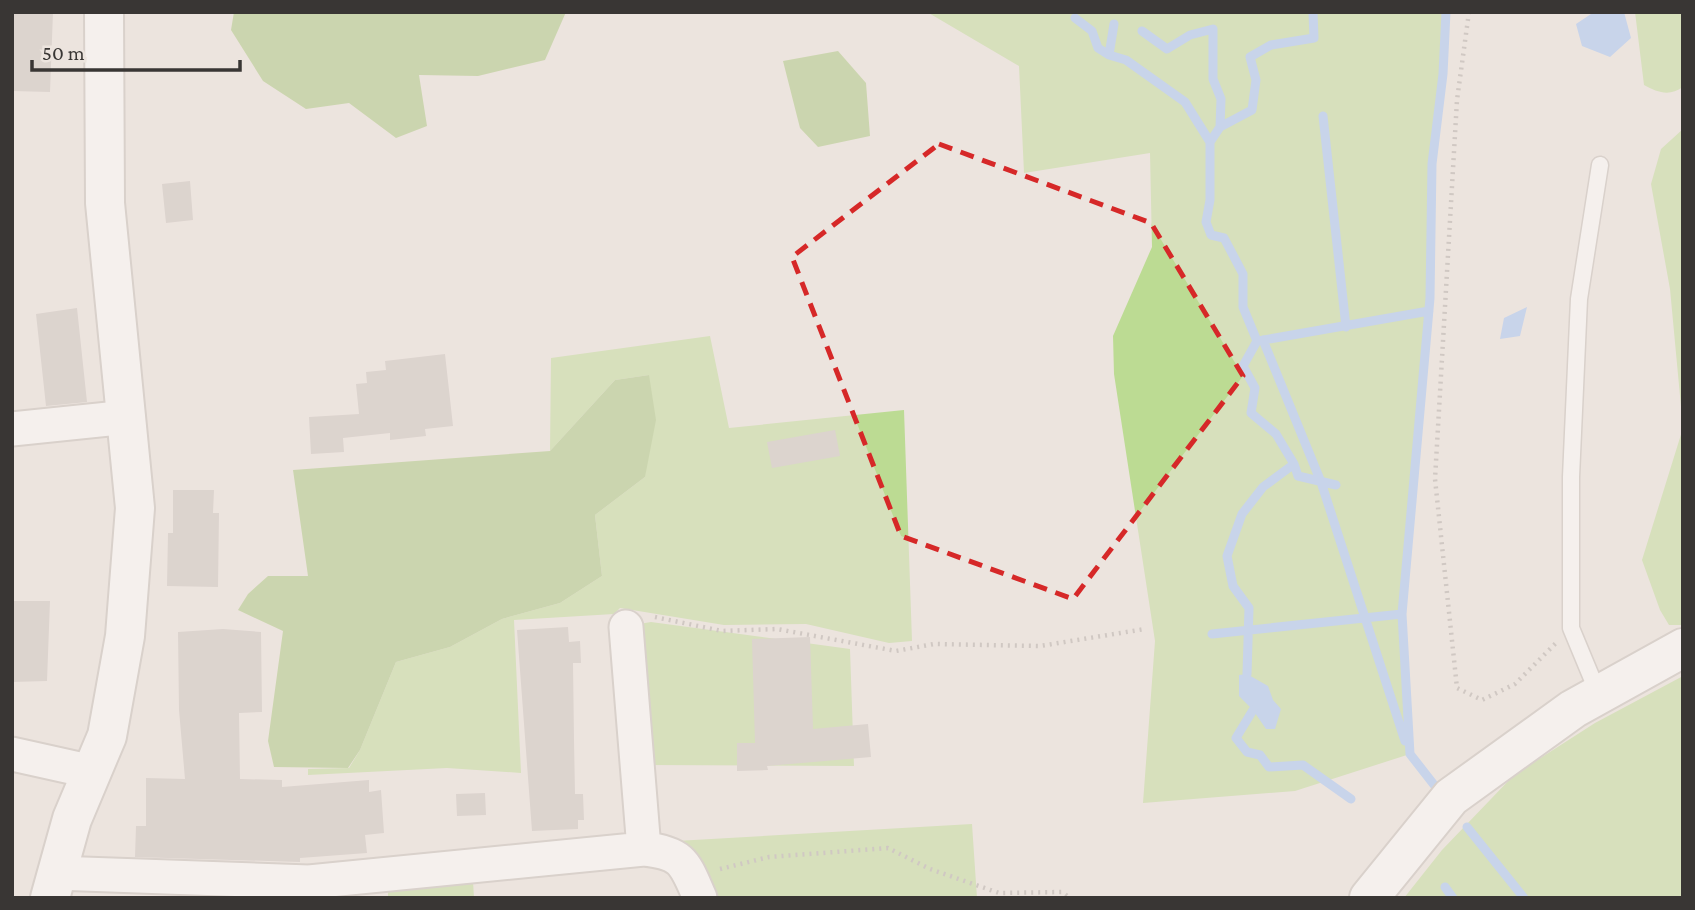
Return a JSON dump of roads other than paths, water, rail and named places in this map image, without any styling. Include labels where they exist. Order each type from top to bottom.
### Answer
[{"type":"street","points":[[104,12],[105,203],[135,508],[125,636],[107,736],[72,819],[53,886],[309,882],[644,849],[664,851],[685,863],[700,898]]},
{"type":"street","points":[[12,429],[128,417]]},
{"type":"street","points":[[626,627],[644,849]]},
{"type":"street","points":[[1369,898],[1451,797],[1598,694],[1683,648]]},
{"type":"street","points":[[12,754],[93,772]]},
{"type":"lane","points":[[1598,694],[1571,628],[1571,477],[1579,299],[1600,165]]},
{"type":"water","points":[[1594,12],[1624,12],[1631,38],[1610,57],[1582,46],[1576,24]]},
{"type":"water","points":[[1527,307],[1520,336],[1500,339],[1504,318]]},
{"type":"water","points":[[1247,674],[1268,686],[1273,700],[1281,709],[1275,729],[1266,729],[1239,696],[1239,675]]},
{"type":"waterway","points":[[1247,674],[1249,608],[1233,586],[1227,556],[1242,514],[1263,487],[1294,464],[1276,434],[1251,413],[1255,388],[1243,366],[1257,341],[1243,307],[1243,274],[1224,238],[1211,235],[1206,222],[1210,200],[1210,142],[1220,127],[1252,110],[1256,80],[1250,57],[1271,45],[1314,38],[1313,12]]},
{"type":"waterway","points":[[1442,795],[1410,754],[1402,614],[1430,298],[1432,164],[1443,74],[1446,12]]},
{"type":"waterway","points":[[1075,18],[1092,31],[1098,48],[1109,55]]},
{"type":"waterway","points":[[1114,24],[1109,55],[1126,60],[1185,102],[1210,142]]},
{"type":"waterway","points":[[1142,31],[1167,49],[1190,35],[1213,29],[1213,79],[1221,99],[1220,127]]},
{"type":"waterway","points":[[1323,116],[1346,327]]},
{"type":"waterway","points":[[1258,341],[1429,311]]},
{"type":"waterway","points":[[1263,340],[1321,482],[1405,741]]},
{"type":"waterway","points":[[1294,464],[1298,476],[1336,485]]},
{"type":"waterway","points":[[1212,634],[1402,614]]},
{"type":"waterway","points":[[1253,710],[1236,738],[1247,752],[1260,755],[1269,767],[1303,765],[1351,799]]},
{"type":"waterway","points":[[1467,827],[1524,898]]},
{"type":"waterway","points":[[1445,887],[1453,898]]}]
